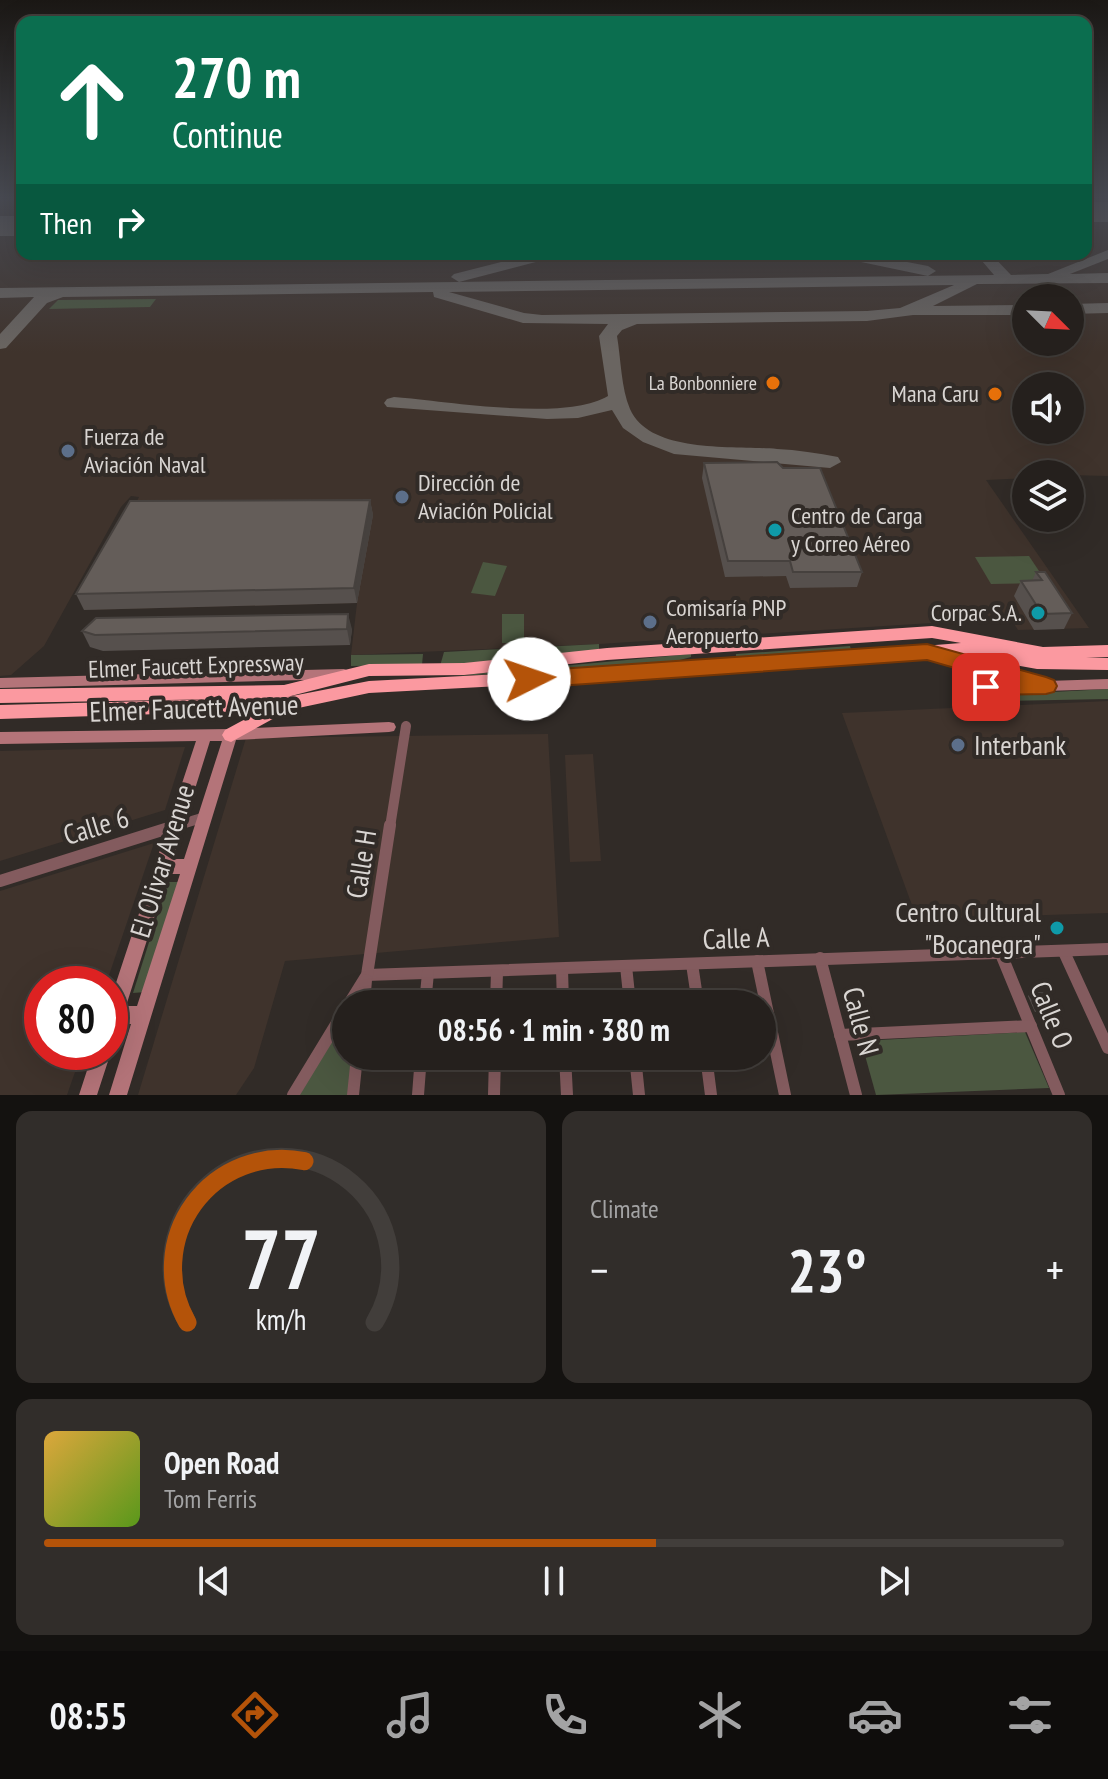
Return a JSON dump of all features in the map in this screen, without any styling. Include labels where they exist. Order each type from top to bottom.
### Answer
[{"type":"highway","name":"Elmer Faucett Expressway","points":[[0,696],[284,691],[369,670],[464,669],[607,654],[932,632],[1043,653],[1108,651]]},
{"type":"highway","name":"Elmer Faucett Expressway","points":[[0,712],[289,704],[369,687],[688,670],[963,649],[1045,664],[1108,664]]},
{"type":"highway","points":[[927,652],[1046,686]]},
{"type":"highway","points":[[228,744],[289,704]]},
{"type":"main road","name":"Elmer Faucett Avenue","points":[[0,683],[349,675]]},
{"type":"main road","points":[[959,689],[1108,684]]},
{"type":"main road","name":"Elmer Faucett Avenue","points":[[0,738],[205,736],[228,744],[389,727]]},
{"type":"main road","name":"El Olivar Avenue","points":[[128,973],[205,736]]},
{"type":"main road","points":[[199,753],[228,744]]},
{"type":"main road","name":"El Olivar Avenue","points":[[119,1094],[228,744]]},
{"type":"main road","points":[[163,867],[191,866]]},
{"type":"main road","points":[[128,1018],[143,1014]]},
{"type":"main road","points":[[88,1095],[96,1070]]},
{"type":"main road","points":[[108,1095],[119,1094]]},
{"type":"street","name":"Calle H","points":[[357,990],[367,975],[406,726]]},
{"type":"street","name":"Calle 6","points":[[0,881],[207,816]]},
{"type":"street","name":"Calle A","points":[[367,975],[1108,949]]},
{"type":"street","points":[[1064,952],[1108,1048]]},
{"type":"street","name":"Calle O","points":[[1001,954],[1059,1095]]},
{"type":"street","name":"Calle N","points":[[820,958],[856,1095]]},
{"type":"street","points":[[757,961],[785,1095]]},
{"type":"street","points":[[692,964],[696,990]]},
{"type":"street","points":[[626,966],[629,990]]},
{"type":"street","points":[[562,969],[563,990]]},
{"type":"street","points":[[496,990],[497,972]]},
{"type":"street","points":[[426,990],[428,973]]},
{"type":"street","points":[[365,990],[367,975]]},
{"type":"street","points":[[840,1035],[1031,1026]]},
{"type":"street","name":"Calle H","points":[[293,1095],[332,1031]]},
{"type":"street","points":[[353,1095],[356,1070]]},
{"type":"street","points":[[418,1095],[420,1070]]},
{"type":"street","points":[[494,1095],[495,1070]]},
{"type":"street","points":[[566,1070],[567,1095]]},
{"type":"street","points":[[636,1070],[639,1095]]},
{"type":"street","points":[[708,1070],[711,1095]]},
{"type":"shaded area","points":[[0,250],[16,250],[16,260],[1092,260],[1092,250],[1108,250],[1108,476],[1084,475],[1084,460],[1012,460],[1012,479],[986,480],[1012,517],[1012,532],[1022,532],[1089,628],[1018,630],[1010,618],[599,644],[351,655],[357,603],[84,610],[136,516],[135,505],[139,497],[131,496],[121,507],[44,646],[11,675],[0,676]]},
{"type":"shaded area","points":[[1108,701],[1108,913],[917,919],[842,713]]},
{"type":"shaded area","points":[[548,734],[559,937],[285,961],[254,1068],[236,1095],[138,1095],[246,738]]},
{"type":"shaded area","points":[[185,747],[165,810],[0,861],[0,751]]},
{"type":"shaded area","points":[[593,754],[601,861],[570,862],[565,755]]},
{"type":"shaded area","points":[[154,843],[112,966],[24,966],[24,1070],[76,1070],[67,1095],[0,1095],[0,891]]},
{"type":"green space","points":[[156,299],[150,307],[49,309],[58,300]]},
{"type":"green space","points":[[1029,556],[1047,583],[991,584],[975,557]]},
{"type":"green space","points":[[483,562],[507,566],[495,596],[471,593]]},
{"type":"green space","points":[[502,614],[524,614],[524,643],[502,643]]},
{"type":"green space","points":[[599,644],[599,650],[440,666],[444,652]]},
{"type":"green space","points":[[850,646],[851,650],[736,659],[736,654]]},
{"type":"green space","points":[[423,654],[422,665],[351,666],[351,655]]},
{"type":"green space","points":[[691,654],[691,657],[680,660],[679,665],[453,676]]},
{"type":"green space","points":[[1108,689],[1108,699],[998,701],[995,695]]},
{"type":"green space","points":[[168,882],[179,882],[145,992],[133,993]]},
{"type":"green space","points":[[1025,1032],[1049,1088],[876,1095],[861,1041]]},
{"type":"green space","points":[[332,1039],[332,1070],[353,1070],[350,1095],[298,1095]]},
{"type":"building","name":"Centro de Carga y Correo Aéreo","points":[[777,462],[783,468],[820,468],[862,572],[793,572],[790,561],[728,561],[704,463]]},
{"type":"building","points":[[370,500],[354,588],[76,594],[130,501]]},
{"type":"building","points":[[1036,572],[1045,572],[1072,613],[1042,614],[1021,581],[1042,580]]},
{"type":"building","points":[[348,614],[347,629],[95,635],[82,631],[96,618]]},
{"type":"building","points":[[1031,993],[1043,993],[1050,1009],[1038,1009]]},
{"type":"taxiway","points":[[1056,274],[1108,254]]},
{"type":"taxiway","points":[[459,277],[526,260]]},
{"type":"taxiway","points":[[872,260],[928,271]]},
{"type":"taxiway","points":[[989,260],[1007,279]]},
{"type":"taxiway","points":[[0,293],[1108,278]]},
{"type":"taxiway","points":[[440,294],[523,318],[542,320],[867,316],[903,313],[969,284]]},
{"type":"taxiway","points":[[0,344],[41,300],[59,293]]},
{"type":"taxiway","points":[[1084,309],[1108,308]]},
{"type":"taxiway","points":[[917,311],[1012,310]]},
{"type":"taxiway","points":[[631,321],[616,326],[608,336],[620,408],[630,424],[650,438],[674,448],[830,462]]},
{"type":"taxiway","points":[[394,403],[547,413],[603,407],[618,398]]},
{"type":"place","name":"La Bonbonniere","points":[[773,383]]},
{"type":"place","name":"Mana Caru","points":[[995,394]]},
{"type":"place","name":"Fuerza de Aviación Naval","points":[[68,451]]},
{"type":"place","name":"Dirección de Aviación Policial","points":[[402,497]]},
{"type":"place","name":"Centro de Carga y Correo Aéreo","points":[[775,530]]},
{"type":"place","name":"Corpac S.A.","points":[[1038,613]]},
{"type":"place","name":"Comisaría PNP Aeropuerto","points":[[650,622]]},
{"type":"place","name":"Interbank","points":[[958,745]]},
{"type":"place","name":"Centro Cultural \"Bocanegra\"","points":[[1057,928]]},
{"type":"route","points":[[529,679],[927,652],[1046,686],[986,687]]}]
